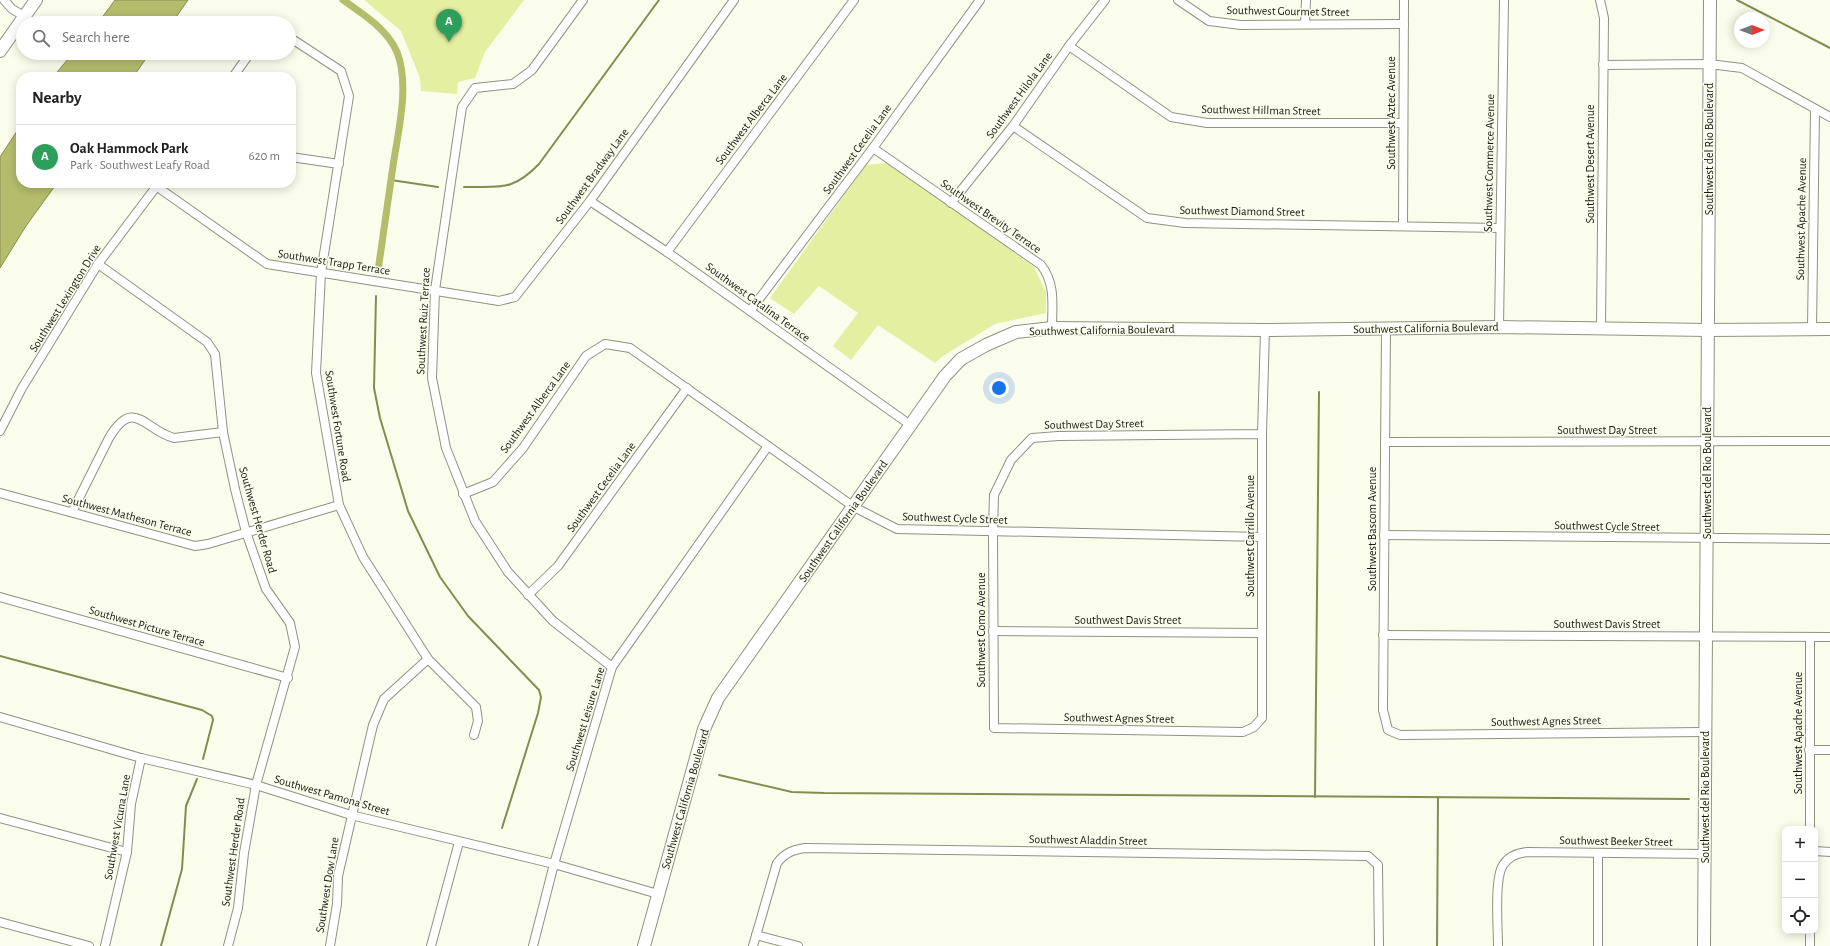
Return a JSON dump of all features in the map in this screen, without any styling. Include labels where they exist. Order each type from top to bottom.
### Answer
[{"type":"street","points":[[4,0],[12,9],[24,16],[36,0]]},
{"type":"street","name":"Southwest Ruiz Terrace","points":[[583,0],[532,70],[513,84],[475,88],[462,106],[435,290],[432,378],[446,448],[463,494],[484,538],[508,572],[553,621],[612,667]]},
{"type":"street","name":"Southwest Bradway Lane","points":[[435,290],[499,301],[516,298],[590,201],[734,0]]},
{"type":"street","name":"Southwest Alberca Lane","points":[[667,252],[854,0]]},
{"type":"street","name":"Southwest Cecelia Lane","points":[[750,311],[873,148],[980,0]]},
{"type":"street","name":"Southwest Hilola Lane","points":[[951,203],[1013,126],[1069,46],[1105,0]]},
{"type":"street","name":"Southwest Gourmet Street","points":[[1178,0],[1209,21],[1241,25],[1404,24]]},
{"type":"street","points":[[1305,24],[1306,0]]},
{"type":"street","name":"Southwest Aztec Avenue","points":[[1403,226],[1404,0]]},
{"type":"street","name":"Southwest Commerce Avenue","points":[[1499,326],[1504,0]]},
{"type":"street","name":"Southwest Desert Avenue","points":[[1600,0],[1604,18],[1601,329]]},
{"type":"street","name":"Southwest del Rio Boulevard","points":[[1704,946],[1704,732],[1707,539],[1706,442],[1710,0]]},
{"type":"street","points":[[0,51],[16,28]]},
{"type":"street","name":"Southwest Fortune Road","points":[[296,41],[341,71],[349,96],[320,273],[316,373],[339,505],[363,557],[428,659],[476,707],[478,721],[474,734]]},
{"type":"street","name":"Southwest Hillman Street","points":[[1069,46],[1171,117],[1207,123],[1403,123]]},
{"type":"street","points":[[237,72],[245,60]]},
{"type":"street","points":[[1603,65],[1709,64],[1742,68],[1772,83],[1830,117]]},
{"type":"street","name":"Southwest Apache Avenue","points":[[1812,329],[1815,109]]},
{"type":"street","name":"Southwest Diamond Street","points":[[1013,126],[1147,218],[1185,223],[1500,228]]},
{"type":"street","name":"Southwest Brevity Terrace","points":[[873,148],[1031,258],[1046,272],[1052,286],[1052,328]]},
{"type":"street","points":[[296,157],[339,164]]},
{"type":"street","name":"Southwest Lexington Drive","points":[[0,431],[22,388],[98,264],[156,188]]},
{"type":"street","name":"Southwest Trapp Terrace","points":[[162,188],[267,264],[435,290]]},
{"type":"street","name":"Southwest Catalina Terrace","points":[[590,201],[667,252],[910,424]]},
{"type":"street","name":"Southwest Herder Road","points":[[98,264],[207,342],[216,354],[223,432],[235,490],[246,532],[266,589],[290,623],[295,647],[288,678],[256,785],[244,854],[238,908],[228,946]]},
{"type":"street","name":"Southwest California Boulevard","points":[[644,946],[702,736],[718,698],[945,376],[961,360],[986,345],[1016,332],[1052,328],[1265,330],[1499,326],[1708,330],[1830,329]]},
{"type":"street","name":"Southwest Bascom Avenue","points":[[1386,328],[1383,710],[1388,730]]},
{"type":"street","name":"Southwest Carrillo Avenue","points":[[1243,732],[1254,727],[1262,718],[1262,434],[1265,330]]},
{"type":"street","name":"Southwest Alberca Lane","points":[[463,494],[493,482],[523,448],[586,356],[605,344],[630,348]]},
{"type":"street","name":"Southwest Cycle Street","points":[[630,348],[854,507],[897,529],[1262,537]]},
{"type":"street","name":"Southwest Cecelia Lane","points":[[528,595],[558,566],[687,388]]},
{"type":"street","points":[[72,512],[115,427],[123,420],[133,418],[143,420],[174,438],[223,432]]},
{"type":"street","name":"Southwest Day Street","points":[[992,532],[994,495],[1011,460],[1032,438],[1058,436],[1262,434]]},
{"type":"street","name":"Southwest Day Street","points":[[1384,442],[1830,441]]},
{"type":"street","name":"Southwest Leisure Lane","points":[[533,946],[554,864],[612,667],[768,446]]},
{"type":"street","name":"Southwest Matheson Terrace","points":[[0,493],[194,546],[208,544],[339,505]]},
{"type":"street","name":"Southwest Como Avenue","points":[[992,532],[994,728]]},
{"type":"street","name":"Southwest Cycle Street","points":[[1384,535],[1830,539]]},
{"type":"street","name":"Southwest Picture Terrace","points":[[0,597],[288,678]]},
{"type":"street","name":"Southwest Davis Street","points":[[993,631],[1262,634]]},
{"type":"street","name":"Southwest Davis Street","points":[[1383,635],[1830,637]]},
{"type":"street","name":"Southwest Apache Avenue","points":[[1810,637],[1810,826]]},
{"type":"street","name":"Southwest Dow Lane","points":[[330,946],[337,904],[338,876],[373,725],[384,699],[428,659]]},
{"type":"street","name":"Southwest Pamona Street","points":[[0,717],[141,758],[256,785],[351,815],[554,864],[658,894]]},
{"type":"street","name":"Southwest Agnes Street","points":[[994,728],[1243,732]]},
{"type":"street","name":"Southwest Agnes Street","points":[[1388,730],[1400,735],[1704,732]]},
{"type":"street","points":[[1809,750],[1830,750]]},
{"type":"street","name":"Southwest Vicuna Lane","points":[[104,946],[127,852],[131,804],[141,758]]},
{"type":"street","points":[[0,818],[127,852]]},
{"type":"street","points":[[431,946],[459,842]]},
{"type":"street","name":"Southwest Aladdin Street","points":[[756,935],[777,862],[793,850],[820,848],[1368,856],[1378,865],[1380,946]]},
{"type":"street","points":[[1818,851],[1830,852]]},
{"type":"street","name":"Southwest Beeker Street","points":[[1498,946],[1498,886],[1500,870],[1513,855],[1527,852],[1705,854]]},
{"type":"street","points":[[1598,853],[1598,946]]},
{"type":"street","points":[[0,922],[89,946]]},
{"type":"street","points":[[1810,934],[1810,946]]},
{"type":"street","points":[[753,946],[756,935],[798,946]]},
{"type":"shaded area","points":[[115,0],[188,0],[177,16],[103,16]]},
{"type":"shaded area","points":[[364,0],[524,0],[485,52],[475,78],[458,82],[457,94],[421,91],[420,78],[401,31]]},
{"type":"shaded area","points":[[67,60],[145,60],[137,72],[57,72]]},
{"type":"shaded area","points":[[16,133],[16,188],[53,188],[26,226],[0,268],[0,157]]},
{"type":"shaded area","points":[[888,163],[1034,267],[1046,292],[1046,313],[995,324],[943,356],[935,363],[878,325],[851,360],[833,346],[858,313],[819,286],[794,314],[770,298],[866,165]]},
{"type":"waterway","points":[[343,0],[374,23],[387,36],[397,52],[403,79],[402,109],[378,271]]},
{"type":"waterway","points":[[464,187],[505,186],[530,173],[539,164],[659,0]]},
{"type":"waterway","points":[[1737,0],[1830,48]]},
{"type":"waterway","points":[[391,180],[438,187]]},
{"type":"waterway","points":[[376,296],[374,388],[380,418],[408,511],[440,577],[468,616],[539,690],[541,697],[538,713],[502,828]]},
{"type":"waterway","points":[[1315,797],[1319,392]]},
{"type":"waterway","points":[[0,656],[202,710],[212,716],[213,720],[203,759]]},
{"type":"waterway","points":[[719,775],[792,792],[824,793],[1689,799]]},
{"type":"waterway","points":[[161,946],[182,869],[186,806],[197,779]]},
{"type":"waterway","points":[[1437,946],[1438,797]]},
{"type":"place","name":"Oak Hammock Park","points":[[449,42]]}]
